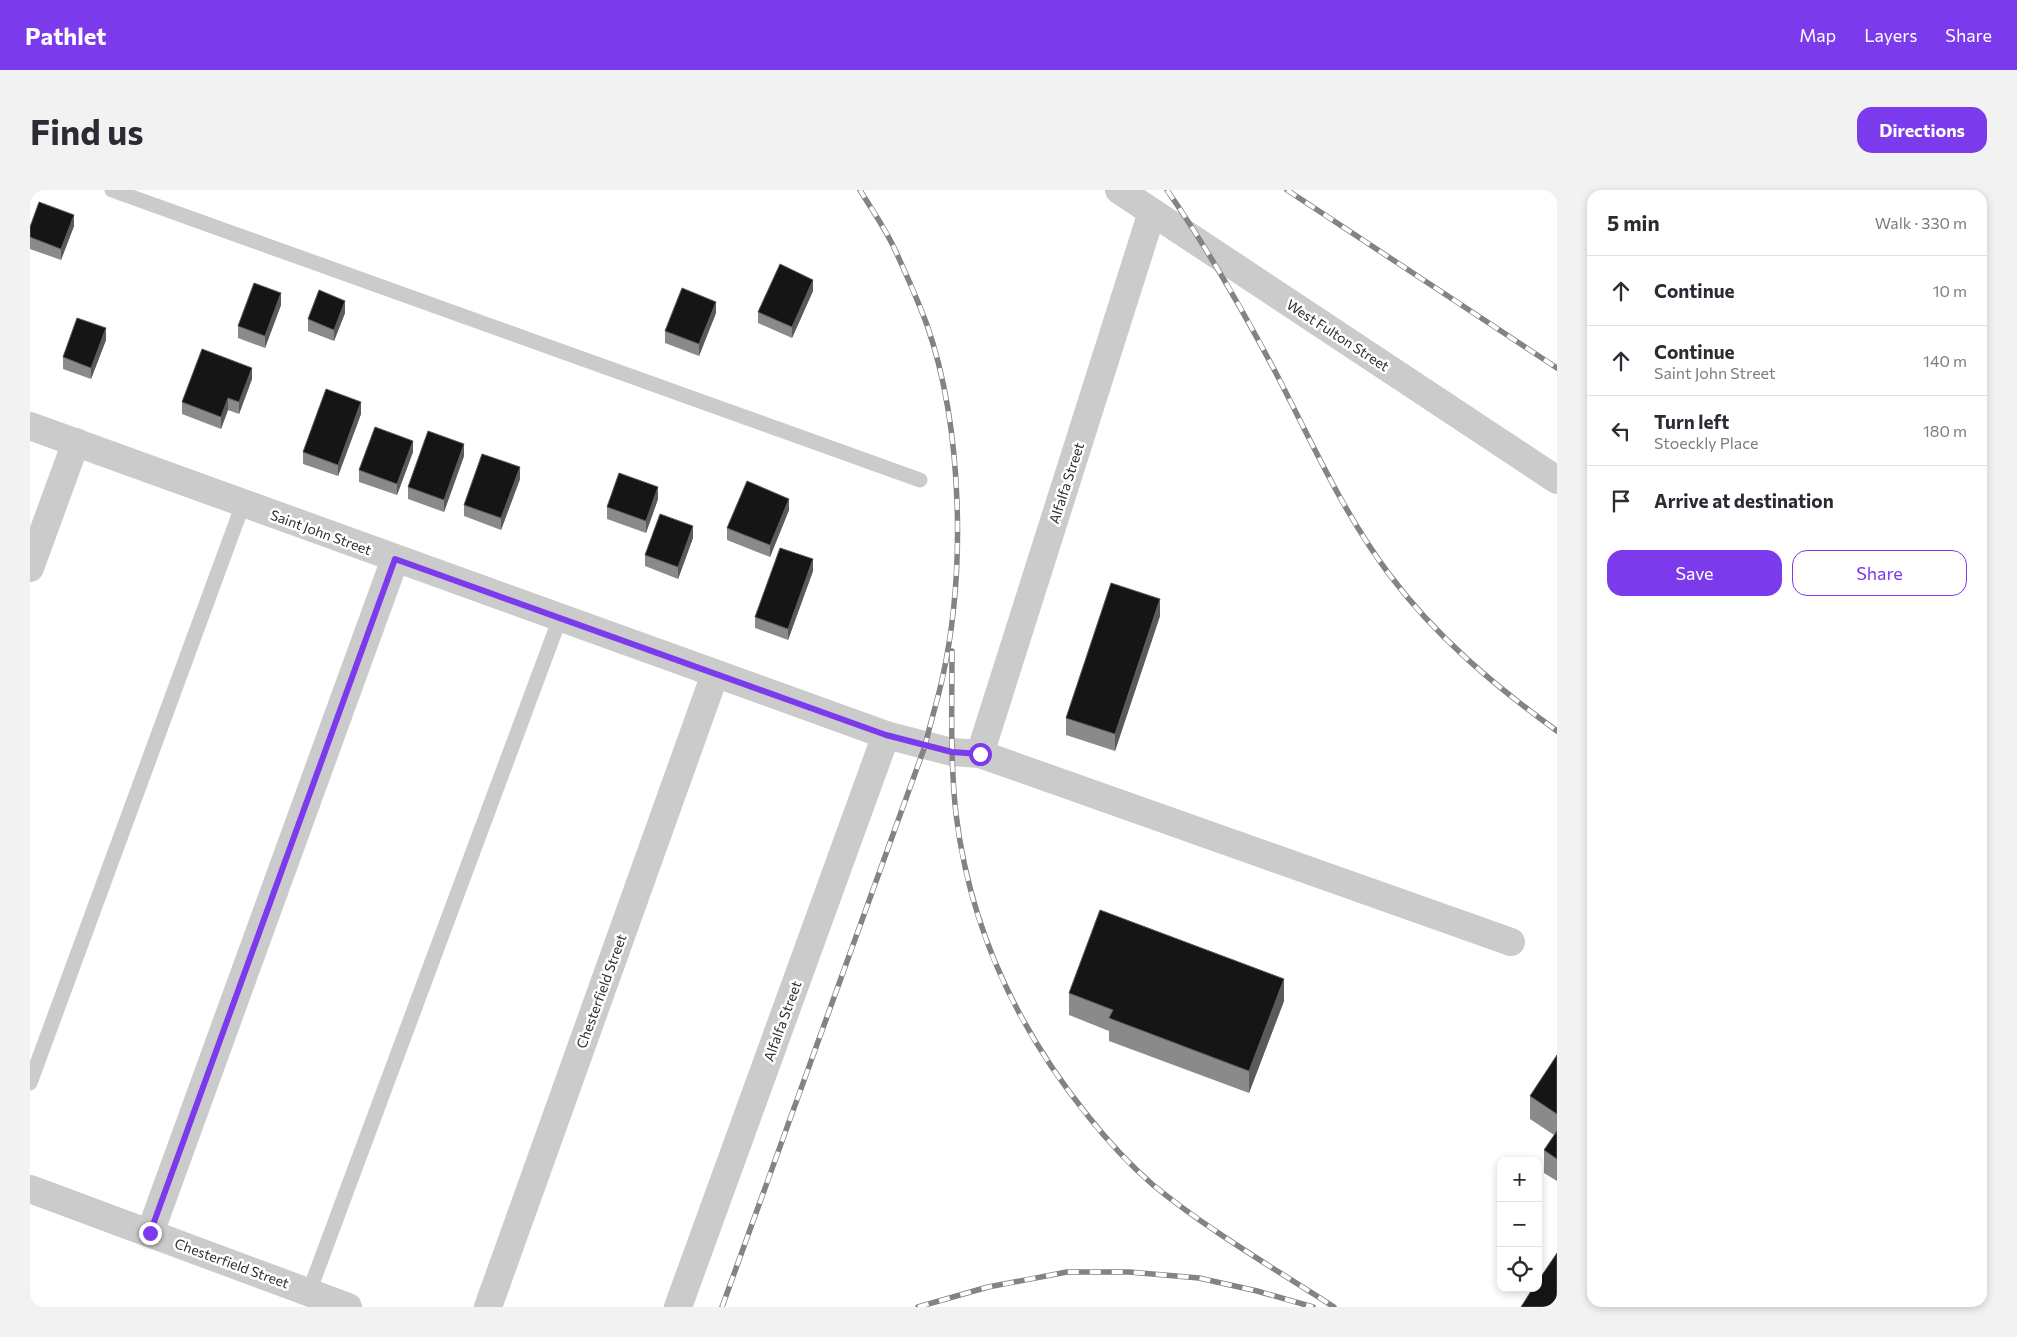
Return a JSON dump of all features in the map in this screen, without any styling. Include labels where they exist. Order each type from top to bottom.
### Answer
[{"type":"street","name":"West Fulton Street","points":[[1119,190],[1557,480]]},
{"type":"street","name":"Alfalfa Street","points":[[980,754],[1152,212]]},
{"type":"street","name":"Saint John Street","points":[[30,426],[886,735],[952,752],[980,754],[1511,942]]},
{"type":"street","points":[[30,568],[76,442]]},
{"type":"street","points":[[150,1233],[395,559]]},
{"type":"street","name":"Chesterfield Street","points":[[488,1307],[715,674]]},
{"type":"street","name":"Alfalfa Street","points":[[678,1307],[886,735]]},
{"type":"street","name":"Chesterfield Street","points":[[30,1189],[348,1307]]},
{"type":"lane","points":[[112,190],[920,480]]},
{"type":"lane","points":[[30,1083],[243,504]]},
{"type":"lane","points":[[309,1292],[560,618]]},
{"type":"building","points":[[39,202],[74,215],[61,249],[30,237],[30,227]]},
{"type":"building","points":[[780,264],[813,280],[792,327],[758,312]]},
{"type":"building","points":[[254,283],[281,293],[265,336],[238,326]]},
{"type":"building","points":[[682,288],[716,302],[699,344],[665,331]]},
{"type":"building","points":[[319,290],[345,301],[334,330],[308,319]]},
{"type":"building","points":[[77,318],[106,328],[91,368],[63,357]]},
{"type":"building","points":[[202,349],[252,368],[239,402],[228,398],[221,417],[182,402]]},
{"type":"building","points":[[326,389],[361,402],[338,465],[303,452]]},
{"type":"building","points":[[375,427],[413,441],[397,484],[359,470]]},
{"type":"building","points":[[428,431],[464,444],[444,500],[408,487]]},
{"type":"building","points":[[482,454],[520,467],[501,518],[464,505]]},
{"type":"building","points":[[619,473],[658,487],[646,521],[607,507]]},
{"type":"building","points":[[747,481],[789,499],[770,545],[727,528]]},
{"type":"building","points":[[660,514],[693,526],[678,567],[645,555]]},
{"type":"building","points":[[780,548],[813,559],[788,629],[755,617]]},
{"type":"building","points":[[1111,583],[1160,599],[1115,734],[1066,718]]},
{"type":"building","points":[[1100,910],[1284,979],[1249,1071],[1109,1018],[1113,1010],[1069,993]]},
{"type":"building","points":[[1557,1055],[1557,1114],[1530,1096]]},
{"type":"building","points":[[1557,1131],[1557,1159],[1544,1150]]},
{"type":"building","points":[[1557,1253],[1557,1307],[1521,1307],[1530,1292],[1542,1292],[1542,1275]]},
{"type":"railway","points":[[722,1307],[925,746],[942,680],[950,638],[955,594],[957,501],[948,409],[939,366],[920,307],[884,228],[860,190]]},
{"type":"railway","points":[[1167,190],[1226,283],[1279,379],[1343,503],[1389,574],[1426,618],[1467,659],[1557,731]]},
{"type":"railway","points":[[1287,190],[1557,368]]},
{"type":"railway","points":[[952,651],[953,773],[956,814],[963,856],[972,897],[985,936],[1000,974],[1018,1011],[1062,1082],[1095,1125],[1126,1160],[1152,1184],[1195,1217],[1334,1307]]},
{"type":"railway","points":[[918,1307],[988,1287],[1067,1272],[1129,1272],[1199,1278],[1257,1291],[1313,1307]]},
{"type":"route","points":[[150,1233],[395,559],[910,743],[952,752],[980,754]]}]
